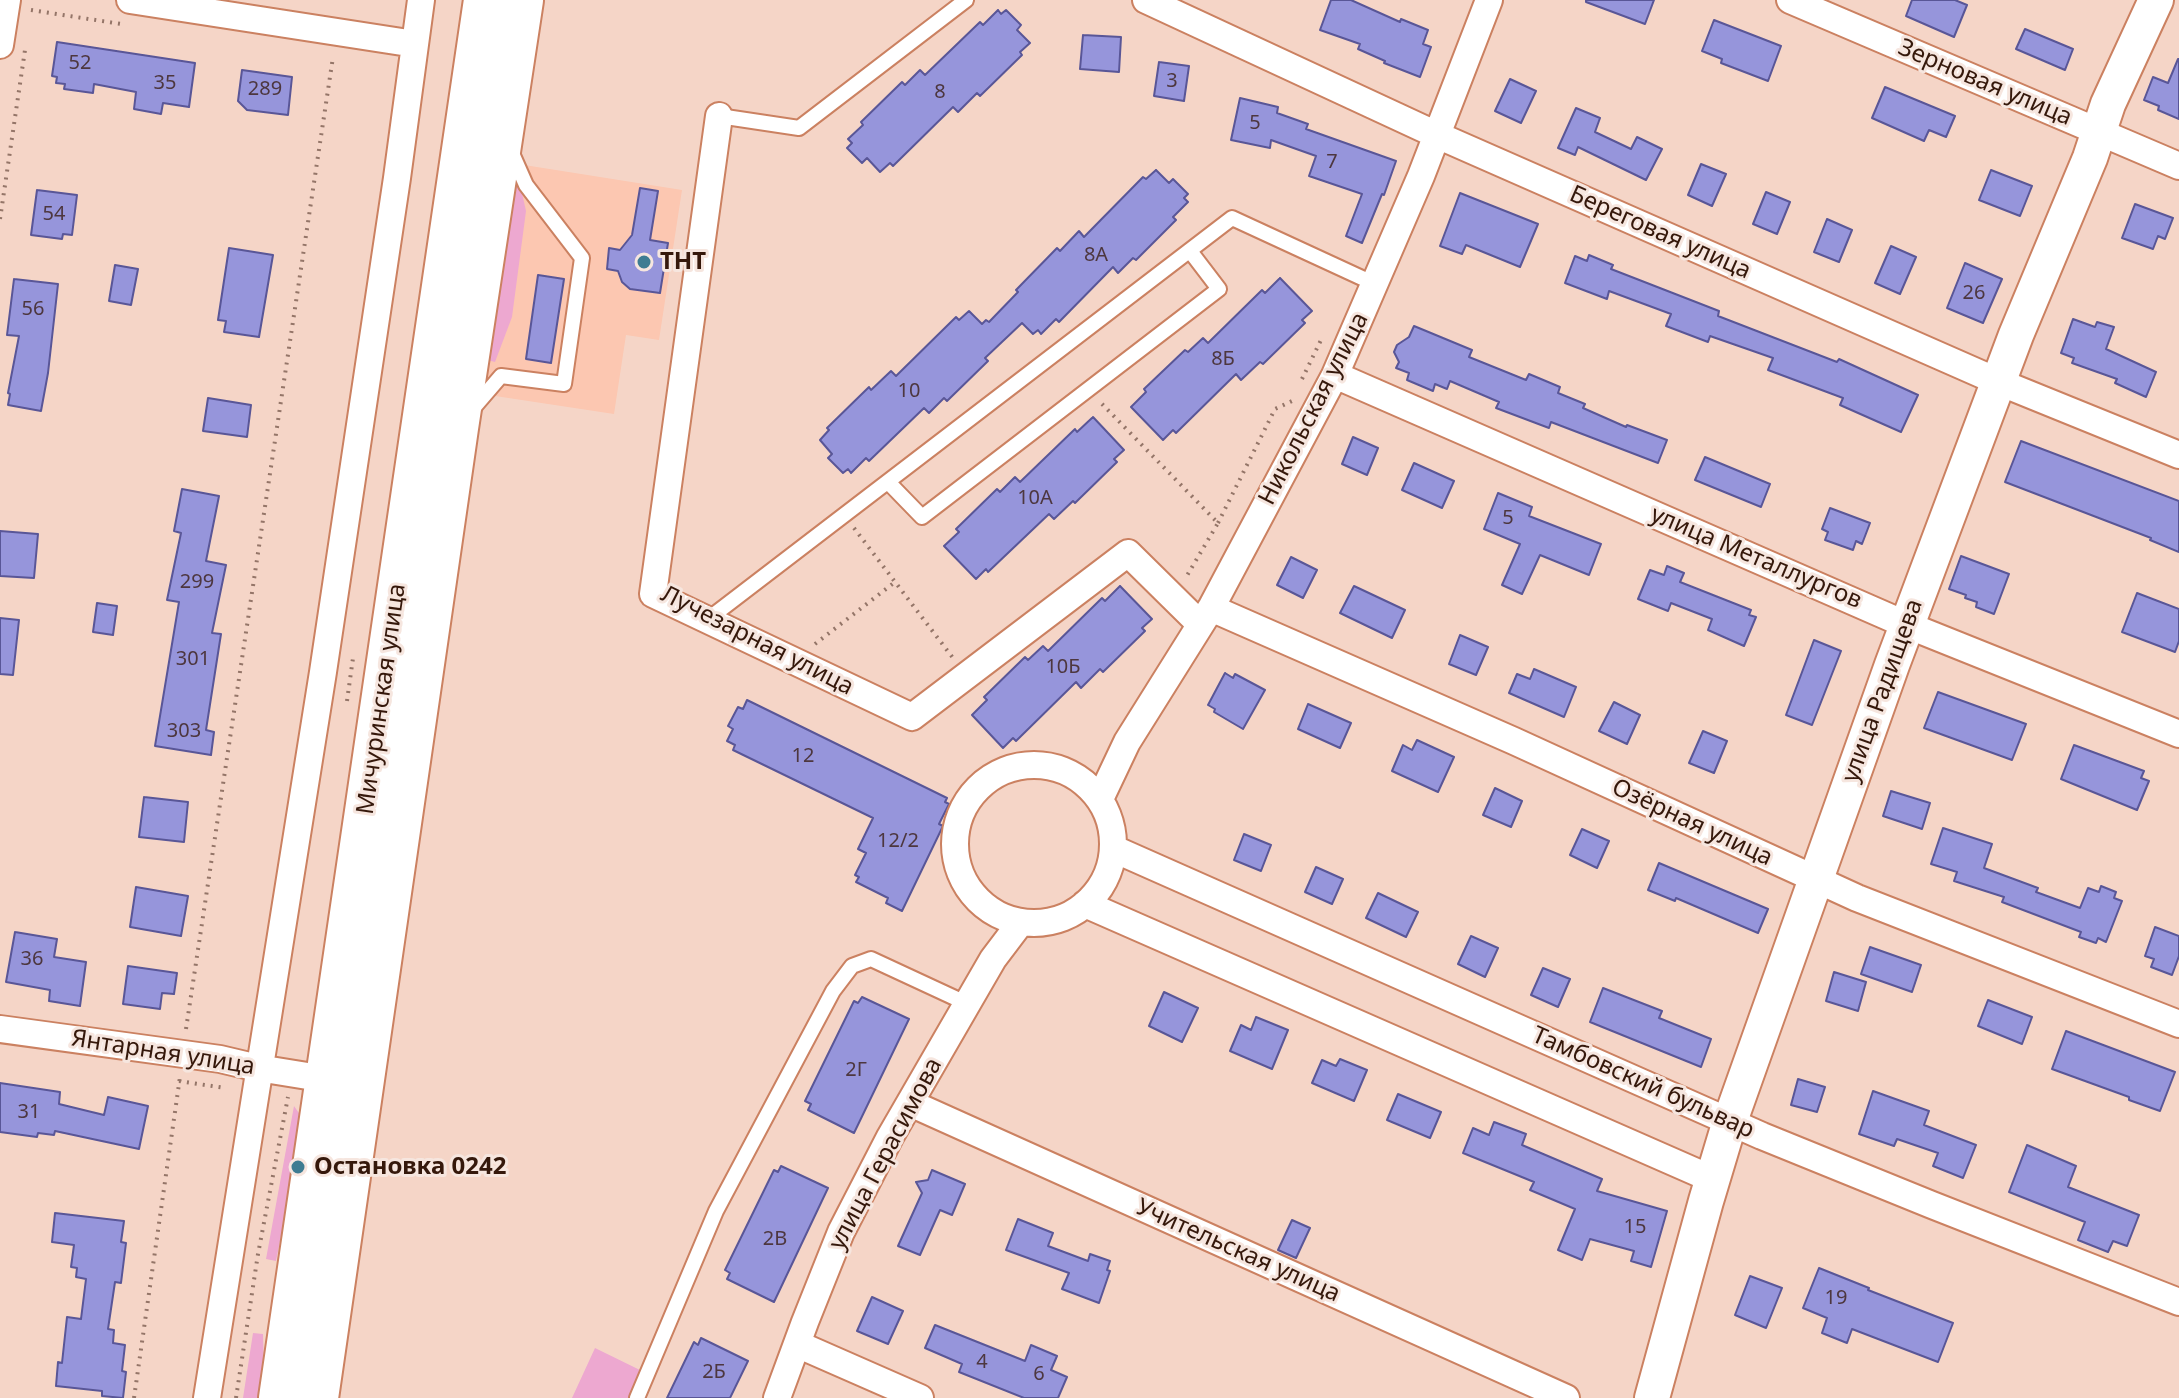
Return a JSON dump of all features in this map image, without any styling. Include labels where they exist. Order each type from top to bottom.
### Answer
[{"type":"main road","name":"Мичуринская улица","points":[[280,1398],[309,1076],[485,0]]},
{"type":"main road","name":"Мичуринская улица","points":[[317,1398],[522,0]]},
{"type":"street","points":[[0,45],[7,0]]},
{"type":"street","points":[[130,0],[415,44]]},
{"type":"street","points":[[207,1398],[323,672],[421,0]]},
{"type":"street","name":"Береговая улица","points":[[1146,0],[1437,135],[1999,382],[2179,455]]},
{"type":"street","name":"Никольская улица","points":[[1100,799],[1127,742],[1206,616],[1335,375],[1421,176],[1489,0]]},
{"type":"street","name":"Зерновая улица","points":[[1790,0],[2179,166]]},
{"type":"street","name":"улица Радищева","points":[[1652,1398],[1730,1121],[1832,832],[2016,335],[2090,158],[2108,104],[2156,0]]},
{"type":"street","name":"Лучезарная улица","points":[[719,116],[653,594],[912,717],[1128,553],[1174,598],[1206,616]]},
{"type":"street","name":"улица Металлургов","points":[[1335,375],[1907,625],[2179,734]]},
{"type":"street","name":"Озёрная улица","points":[[1206,616],[1514,741],[1817,880],[2179,1024]]},
{"type":"street","points":[[1033,764],[1058,768],[1082,780],[1100,799],[1111,823],[1114,849],[1107,875],[1093,897],[1072,913],[1048,922],[1021,922],[1003,917],[976,898],[962,876],[955,851],[957,825],[967,801],[984,782],[1007,769],[1033,764]]},
{"type":"street","name":"Тамбовский бульвар","points":[[1114,849],[1730,1121],[1946,1211],[2179,1302]]},
{"type":"street","points":[[1085,904],[1712,1179]]},
{"type":"street","name":"улица Герасимова","points":[[777,1398],[841,1232],[910,1103],[993,959],[1021,922]]},
{"type":"street","name":"Янтарная улица","points":[[0,1029],[220,1059],[309,1076]]},
{"type":"street","name":"Учительская улица","points":[[910,1103],[1566,1398]]},
{"type":"street","points":[[797,1344],[920,1398]]},
{"type":"lane","points":[[719,116],[799,128],[966,0]]},
{"type":"lane","points":[[457,428],[501,376],[564,384],[582,258],[526,185],[503,132]]},
{"type":"lane","points":[[707,620],[1232,218],[1375,284]]},
{"type":"lane","points":[[888,482],[922,517],[1219,289],[1190,251]]},
{"type":"lane","points":[[637,1398],[716,1211],[833,991],[852,966],[871,959],[968,1004]]},
{"type":"path","points":[[31,10],[33,0]]},
{"type":"path","points":[[134,1398],[337,32]]},
{"type":"path","points":[[0,219],[27,40]]},
{"type":"path","points":[[1298,387],[1325,331]]},
{"type":"path","points":[[1088,390],[1218,523]]},
{"type":"path","points":[[1174,598],[1218,523],[1275,409],[1292,401]]},
{"type":"path","points":[[844,516],[967,675]]},
{"type":"path","points":[[793,661],[895,582]]},
{"type":"path","points":[[346,707],[355,645]]},
{"type":"path","points":[[236,1398],[258,1254],[309,1076]]},
{"type":"shaded area","points":[[518,164],[682,190],[659,340],[626,335],[614,414],[482,394]]},
{"type":"shaded area","points":[[515,183],[520,184],[526,211],[512,317],[495,362],[487,360]]},
{"type":"shaded area","points":[[294,1106],[301,1116],[291,1214],[281,1236],[276,1261],[266,1259]]},
{"type":"shaded area","points":[[253,1333],[263,1334],[265,1398],[243,1398]]},
{"type":"shaded area","points":[[595,1348],[642,1371],[629,1398],[572,1398]]},
{"type":"building","points":[[1331,0],[1351,0],[1400,22],[1401,19],[1428,30],[1423,44],[1431,47],[1420,77],[1358,49],[1360,44],[1320,30]]},
{"type":"building","points":[[1586,0],[1654,0],[1645,24]]},
{"type":"building","points":[[1912,0],[1955,0],[1967,5],[1954,37],[1906,16]]},
{"type":"building","points":[[998,10],[1001,14],[1006,10],[1021,25],[1017,30],[1030,43],[1020,52],[1022,55],[980,96],[977,93],[958,112],[953,107],[893,166],[890,163],[880,172],[867,158],[862,163],[847,148],[852,143],[848,139],[863,125],[861,122],[902,82],[905,85],[920,70],[925,75],[980,22],[983,25]]},
{"type":"building","points":[[1714,20],[1781,46],[1768,81],[1721,63],[1722,59],[1702,51]]},
{"type":"building","points":[[2025,29],[2073,49],[2065,70],[2016,49]]},
{"type":"building","points":[[1083,35],[1121,37],[1119,72],[1080,69]]},
{"type":"building","points":[[57,42],[195,63],[189,107],[163,103],[161,114],[134,109],[136,92],[94,84],[93,93],[64,89],[65,84],[56,83],[57,77],[52,76]]},
{"type":"building","points":[[2178,59],[2179,119],[2144,100],[2153,77],[2168,83]]},
{"type":"building","points":[[1159,62],[1189,66],[1184,101],[1154,96]]},
{"type":"building","points":[[242,70],[292,77],[288,115],[247,110],[238,101]]},
{"type":"building","points":[[1510,79],[1536,91],[1521,123],[1495,111]]},
{"type":"building","points":[[1885,87],[1955,116],[1946,137],[1929,130],[1924,141],[1872,118]]},
{"type":"building","points":[[1240,98],[1278,107],[1277,113],[1308,124],[1306,129],[1396,161],[1362,243],[1346,236],[1362,194],[1309,176],[1316,156],[1271,140],[1270,148],[1231,140]]},
{"type":"building","points":[[1576,108],[1600,118],[1595,132],[1631,149],[1637,137],[1662,149],[1646,180],[1578,147],[1575,155],[1558,148]]},
{"type":"building","points":[[1701,164],[1726,174],[1712,206],[1688,195]]},
{"type":"building","points":[[1156,170],[1169,183],[1173,179],[1188,194],[1184,198],[1188,202],[1173,217],[1176,220],[1136,260],[1133,258],[1118,273],[1113,267],[1059,322],[1056,319],[1041,334],[1038,330],[1033,334],[1022,323],[985,358],[988,361],[947,401],[944,398],[929,413],[924,408],[869,461],[866,458],[851,473],[848,469],[843,473],[828,458],[832,454],[820,440],[829,430],[827,428],[869,387],[871,390],[891,371],[896,376],[956,317],[959,320],[969,311],[982,324],[986,320],[989,322],[1057,248],[1060,251],[1079,231],[1084,237],[1143,177],[1146,179]]},
{"type":"building","points":[[1991,170],[2032,186],[2020,216],[1979,200]]},
{"type":"building","points":[[640,188],[658,191],[650,240],[668,243],[660,293],[630,289],[622,282],[618,271],[607,269],[609,248],[620,250],[632,235]]},
{"type":"building","points":[[37,190],[77,195],[72,235],[63,234],[62,239],[31,235]]},
{"type":"building","points":[[1766,192],[1790,202],[1777,234],[1753,224]]},
{"type":"building","points":[[1460,193],[1538,224],[1520,267],[1466,245],[1462,254],[1440,246]]},
{"type":"building","points":[[2135,204],[2173,218],[2165,239],[2158,236],[2153,249],[2122,238]]},
{"type":"building","points":[[1827,219],[1852,230],[1839,262],[1814,252]]},
{"type":"building","points":[[1891,246],[1916,257],[1900,294],[1875,283]]},
{"type":"building","points":[[229,248],[273,255],[259,337],[224,332],[226,321],[218,320]]},
{"type":"building","points":[[1589,255],[1613,265],[1611,269],[1719,311],[1718,316],[1837,362],[1839,359],[1918,395],[1901,432],[1840,405],[1843,398],[1768,370],[1773,358],[1710,336],[1708,342],[1666,326],[1671,314],[1609,291],[1607,299],[1565,283],[1575,256],[1587,261]]},
{"type":"building","points":[[1965,263],[2002,279],[1983,323],[1947,308]]},
{"type":"building","points":[[115,265],[138,269],[131,305],[109,301]]},
{"type":"building","points":[[538,275],[564,279],[551,363],[526,359]]},
{"type":"building","points":[[1280,278],[1312,311],[1302,320],[1305,323],[1263,364],[1260,362],[1241,380],[1236,374],[1176,433],[1173,430],[1163,440],[1131,407],[1146,392],[1144,389],[1185,350],[1188,352],[1203,338],[1208,343],[1262,290],[1265,293]]},
{"type":"building","points":[[14,279],[58,284],[41,411],[8,405],[19,336],[7,335]]},
{"type":"building","points":[[2073,319],[2095,327],[2097,322],[2114,327],[2106,349],[2156,372],[2146,397],[2115,383],[2117,379],[2072,363],[2074,358],[2061,353]]},
{"type":"building","points":[[1414,326],[1472,350],[1469,357],[1526,380],[1529,374],[1560,387],[1558,393],[1585,404],[1583,408],[1626,427],[1667,440],[1658,463],[1551,422],[1549,428],[1496,408],[1499,402],[1450,381],[1447,389],[1435,384],[1433,391],[1407,380],[1409,373],[1396,368],[1399,362],[1394,352],[1397,345],[1409,337]]},
{"type":"building","points":[[208,398],[251,405],[247,437],[203,431]]},
{"type":"building","points":[[1093,417],[1124,450],[1114,459],[1117,462],[1075,503],[1073,501],[1054,519],[1049,514],[988,572],[986,569],[976,579],[944,546],[959,532],[956,529],[997,489],[1000,492],[1015,477],[1020,482],[1075,429],[1077,432]]},
{"type":"building","points":[[1353,437],[1378,448],[1367,475],[1342,464]]},
{"type":"building","points":[[2021,441],[2179,501],[2179,552],[2151,538],[2005,482]]},
{"type":"building","points":[[1705,457],[1770,484],[1761,507],[1695,480]]},
{"type":"building","points":[[1414,463],[1454,481],[1442,508],[1402,490]]},
{"type":"building","points":[[182,489],[219,496],[206,561],[226,565],[212,633],[221,634],[206,730],[214,732],[211,755],[155,746],[179,602],[167,600],[181,533],[174,531]]},
{"type":"building","points":[[1498,493],[1532,507],[1529,516],[1601,544],[1589,575],[1540,555],[1522,594],[1502,585],[1520,544],[1484,529]]},
{"type":"building","points":[[1830,508],[1870,523],[1862,544],[1856,541],[1853,550],[1825,540],[1828,532],[1822,529]]},
{"type":"building","points":[[0,531],[38,534],[34,578],[0,576]]},
{"type":"building","points":[[1961,556],[2009,574],[1994,614],[1976,607],[1977,602],[1965,598],[1966,595],[1949,589]]},
{"type":"building","points":[[1291,557],[1317,570],[1303,598],[1277,585]]},
{"type":"building","points":[[1667,566],[1684,573],[1680,582],[1751,610],[1749,615],[1756,617],[1744,646],[1708,630],[1712,619],[1671,603],[1668,611],[1638,599],[1650,570],[1664,575]]},
{"type":"building","points":[[1120,586],[1152,619],[1142,628],[1145,631],[1103,672],[1100,669],[1081,688],[1076,682],[1016,741],[1013,738],[1003,748],[972,715],[987,700],[984,697],[1025,657],[1028,660],[1043,646],[1048,651],[1102,598],[1105,601]]},
{"type":"building","points":[[1354,586],[1405,610],[1392,638],[1340,613]]},
{"type":"building","points":[[2137,593],[2179,609],[2179,641],[2175,652],[2122,632]]},
{"type":"building","points":[[97,603],[117,606],[113,635],[93,632]]},
{"type":"building","points":[[0,618],[19,620],[13,675],[0,674]]},
{"type":"building","points":[[1460,635],[1488,647],[1476,675],[1449,664]]},
{"type":"building","points":[[1814,640],[1841,651],[1812,725],[1786,715]]},
{"type":"building","points":[[1534,669],[1576,687],[1564,717],[1509,693],[1517,674],[1530,679]]},
{"type":"building","points":[[1225,673],[1233,678],[1235,674],[1265,690],[1243,729],[1208,705]]},
{"type":"building","points":[[1938,692],[2026,724],[2012,760],[1924,728]]},
{"type":"building","points":[[747,700],[947,798],[945,802],[949,804],[939,824],[943,826],[902,911],[886,903],[888,898],[856,882],[859,877],[855,875],[866,853],[858,849],[873,818],[733,750],[735,745],[727,741],[733,729],[728,726],[738,707],[743,709]]},
{"type":"building","points":[[1614,702],[1640,715],[1627,744],[1599,731]]},
{"type":"building","points":[[1308,704],[1351,723],[1340,748],[1298,729]]},
{"type":"building","points":[[1703,731],[1727,741],[1714,773],[1689,763]]},
{"type":"building","points":[[1417,740],[1454,757],[1438,792],[1392,771],[1403,745],[1412,750]]},
{"type":"building","points":[[2074,745],[2144,771],[2141,778],[2149,781],[2137,810],[2061,779]]},
{"type":"building","points":[[1495,788],[1522,801],[1511,827],[1483,815]]},
{"type":"building","points":[[1891,791],[1930,803],[1922,829],[1883,816]]},
{"type":"building","points":[[144,797],[188,802],[184,842],[139,837]]},
{"type":"building","points":[[1943,828],[1992,844],[1984,868],[2038,888],[2036,892],[2080,908],[2088,888],[2099,892],[2101,886],[2116,892],[2114,898],[2122,901],[2106,942],[2098,938],[2096,943],[2079,937],[2081,932],[2002,902],[2004,897],[1954,881],[1957,872],[1931,864]]},
{"type":"building","points":[[1582,829],[1609,841],[1597,868],[1570,855]]},
{"type":"building","points":[[1244,834],[1271,845],[1261,871],[1234,860]]},
{"type":"building","points":[[1659,863],[1768,909],[1758,933],[1676,898],[1675,901],[1648,890]]},
{"type":"building","points":[[1316,867],[1343,879],[1332,904],[1305,892]]},
{"type":"building","points":[[136,887],[188,896],[181,936],[130,927]]},
{"type":"building","points":[[1378,893],[1418,912],[1406,937],[1366,918]]},
{"type":"building","points":[[2155,927],[2179,936],[2179,956],[2172,975],[2151,967],[2154,959],[2145,956]]},
{"type":"building","points":[[15,932],[57,939],[54,957],[86,962],[80,1006],[49,1001],[50,990],[6,982]]},
{"type":"building","points":[[1471,936],[1498,948],[1485,977],[1458,964]]},
{"type":"building","points":[[1870,947],[1921,965],[1912,992],[1861,974]]},
{"type":"building","points":[[128,966],[177,973],[174,994],[162,993],[160,1009],[123,1004]]},
{"type":"building","points":[[1543,968],[1570,979],[1558,1007],[1531,995]]},
{"type":"building","points":[[1834,972],[1866,982],[1858,1011],[1826,1001]]},
{"type":"building","points":[[1603,988],[1662,1011],[1659,1018],[1711,1039],[1701,1067],[1590,1022]]},
{"type":"building","points":[[1164,992],[1198,1008],[1182,1042],[1149,1026]]},
{"type":"building","points":[[862,997],[909,1019],[854,1133],[808,1110],[811,1104],[805,1101],[854,1001],[858,1003]]},
{"type":"building","points":[[1988,1000],[2032,1017],[2022,1044],[1978,1026]]},
{"type":"building","points":[[1256,1017],[1288,1030],[1272,1069],[1230,1051],[1241,1025],[1251,1030]]},
{"type":"building","points":[[2066,1031],[2175,1072],[2160,1111],[2052,1069]]},
{"type":"building","points":[[1340,1059],[1367,1070],[1354,1101],[1312,1083],[1322,1060],[1336,1066]]},
{"type":"building","points":[[1798,1079],[1825,1087],[1817,1112],[1791,1105]]},
{"type":"building","points":[[0,1083],[60,1092],[59,1104],[104,1115],[108,1097],[148,1106],[139,1149],[55,1131],[54,1135],[38,1133],[37,1137],[0,1132]]},
{"type":"building","points":[[1873,1091],[1929,1111],[1924,1125],[1976,1145],[1963,1178],[1933,1166],[1938,1153],[1897,1139],[1894,1146],[1859,1134]]},
{"type":"building","points":[[1398,1094],[1441,1112],[1430,1138],[1387,1120]]},
{"type":"building","points":[[1494,1122],[1526,1134],[1522,1145],[1602,1179],[1597,1191],[1667,1211],[1651,1267],[1631,1261],[1634,1251],[1590,1239],[1582,1260],[1558,1250],[1575,1209],[1530,1190],[1534,1182],[1463,1153],[1473,1128],[1489,1135]]},
{"type":"building","points":[[2027,1145],[2076,1166],[2068,1187],[2139,1215],[2127,1246],[2113,1241],[2108,1252],[2078,1240],[2085,1222],[2009,1192]]},
{"type":"building","points":[[781,1166],[828,1188],[774,1302],[727,1279],[730,1273],[725,1270],[774,1170],[778,1172]]},
{"type":"building","points":[[932,1170],[965,1184],[952,1215],[940,1210],[920,1255],[898,1246],[922,1193],[916,1182],[928,1180]]},
{"type":"building","points":[[55,1213],[124,1221],[121,1242],[126,1243],[121,1283],[115,1282],[108,1329],[114,1330],[113,1343],[125,1345],[123,1398],[102,1396],[102,1391],[56,1386],[67,1317],[81,1319],[86,1279],[76,1277],[77,1268],[71,1267],[74,1245],[52,1242]]},
{"type":"building","points":[[1018,1219],[1053,1233],[1048,1246],[1088,1261],[1090,1254],[1110,1261],[1107,1270],[1110,1271],[1099,1303],[1062,1289],[1069,1273],[1006,1250]]},
{"type":"building","points":[[1292,1220],[1310,1228],[1296,1258],[1278,1250]]},
{"type":"building","points":[[1819,1268],[1953,1323],[1938,1362],[1852,1329],[1847,1343],[1822,1333],[1827,1318],[1803,1308]]},
{"type":"building","points":[[1750,1276],[1782,1288],[1766,1328],[1735,1315]]},
{"type":"building","points":[[872,1297],[903,1311],[888,1344],[857,1331]]},
{"type":"building","points":[[935,1325],[1025,1361],[1031,1345],[1057,1356],[1051,1370],[1067,1377],[1058,1398],[1024,1398],[959,1372],[962,1364],[925,1348]]},
{"type":"building","points":[[701,1338],[748,1361],[730,1398],[667,1398],[694,1342],[698,1345]]},
{"type":"place","name":"ТНТ","points":[[644,262]]},
{"type":"place","name":"Остановка 0242","points":[[298,1167]]}]
